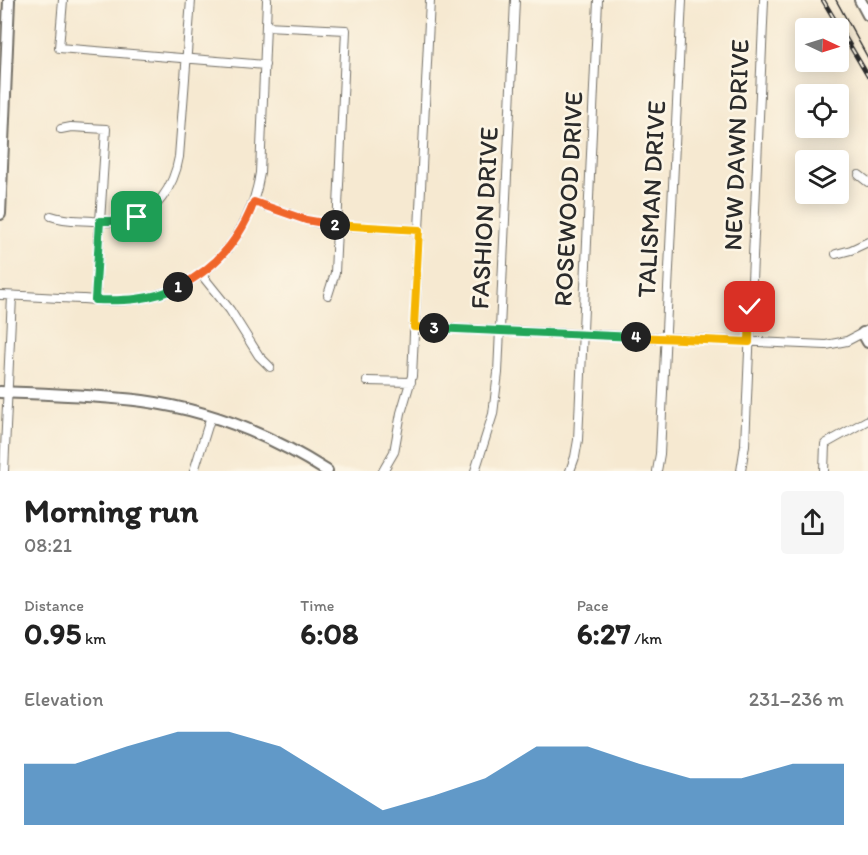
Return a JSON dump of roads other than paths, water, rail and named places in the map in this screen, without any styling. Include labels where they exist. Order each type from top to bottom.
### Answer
[{"type":"street","points":[[0,214],[9,0]]},
{"type":"street","points":[[63,0],[59,48],[265,65]]},
{"type":"street","points":[[51,216],[63,220],[124,221],[144,214],[160,200],[169,187],[176,172],[179,157],[191,0]]},
{"type":"street","points":[[0,295],[95,300],[146,298],[174,289],[201,274],[229,248],[245,223],[254,202],[260,173],[267,0]]},
{"type":"street","points":[[383,471],[393,452],[401,413],[411,382],[430,0]]},
{"type":"street","name":"FASHION DRIVE","points":[[475,471],[493,414],[498,373],[515,0]]},
{"type":"street","name":"ROSEWOOD DRIVE","points":[[570,471],[578,441],[598,0]]},
{"type":"street","name":"TALISMAN DRIVE","points":[[657,471],[660,454],[682,0]]},
{"type":"street","name":"NEW DAWN DRIVE","points":[[741,471],[745,445],[764,0]]},
{"type":"street","points":[[860,0],[868,15]]},
{"type":"street","points":[[266,26],[345,30],[335,273],[328,296]]},
{"type":"street","points":[[61,129],[71,127],[106,129],[95,300]]},
{"type":"street","points":[[859,174],[868,182]]},
{"type":"street","points":[[254,202],[314,222],[337,226],[419,230]]},
{"type":"street","points":[[836,254],[868,242]]},
{"type":"street","points":[[201,274],[230,310],[259,356],[270,367]]},
{"type":"street","points":[[4,471],[4,392],[12,296]]},
{"type":"street","points":[[414,327],[826,345],[866,335]]},
{"type":"street","points":[[367,381],[411,382]]},
{"type":"street","points":[[4,392],[143,401],[211,416],[273,440],[327,471]]},
{"type":"street","points":[[194,471],[211,416]]},
{"type":"street","points":[[824,471],[825,444],[868,420]]},
{"type":"tram line","points":[[836,0],[868,58]]},
{"type":"railway","points":[[823,0],[868,76]]}]
